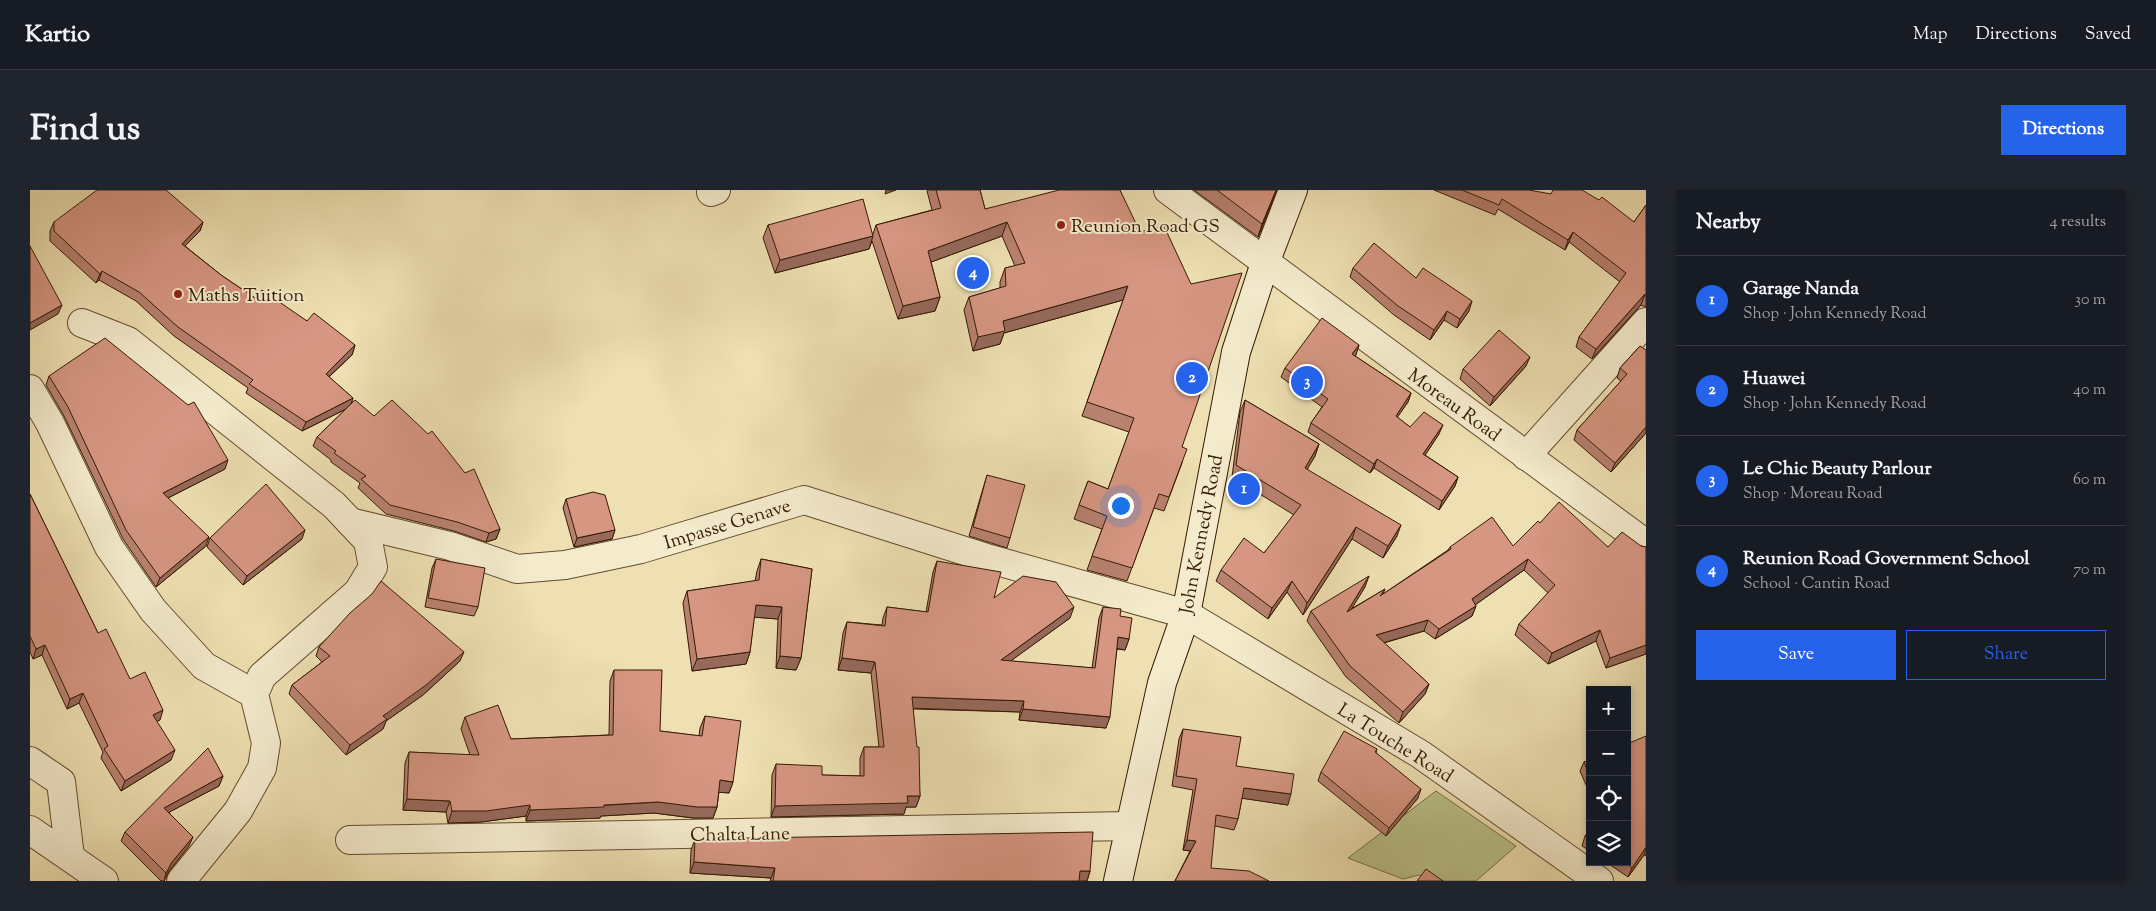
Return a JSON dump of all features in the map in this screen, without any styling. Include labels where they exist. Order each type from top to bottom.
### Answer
[{"type":"street","name":"Moreau Road","points":[[1168,190],[1646,544]]},
{"type":"street","name":"John Kennedy Road","points":[[1118,881],[1162,683],[1186,614],[1236,352],[1265,263],[1293,190]]},
{"type":"street","points":[[1526,456],[1646,322]]},
{"type":"street","points":[[82,323],[128,341],[334,505],[359,531],[373,567],[358,592],[262,676],[254,694],[266,743],[262,768],[238,811],[181,881]]},
{"type":"street","points":[[30,389],[50,423],[109,547],[152,610],[204,666],[254,694]]},
{"type":"street","name":"Impasse Genave","points":[[359,531],[516,580],[558,581],[682,552],[765,528],[804,500],[990,559],[1186,614]]},
{"type":"street","name":"La Touche Road","points":[[1186,614],[1420,754],[1598,881]]},
{"type":"street","points":[[30,761],[61,782],[70,858]]},
{"type":"street","name":"Chalta Lane","points":[[350,840],[1130,826]]},
{"type":"street","points":[[30,830],[104,881]]},
{"type":"green space","points":[[1436,791],[1516,846],[1476,881],[1430,881],[1419,875],[1403,879],[1348,858]]},
{"type":"building","points":[[97,190],[166,190],[203,222],[182,244],[221,275],[255,298],[262,290],[307,321],[314,313],[355,345],[326,374],[353,398],[306,422],[249,384],[253,380],[178,327],[139,292],[102,271],[100,274],[54,231],[54,222]]},
{"type":"building","points":[[936,190],[980,190],[985,209],[1059,190],[1120,190],[1140,232],[1164,226],[1191,284],[1242,273],[1182,447],[1187,449],[1169,497],[1159,494],[1132,568],[1092,556],[1107,516],[1079,505],[1088,481],[1108,489],[1134,418],[1087,402],[1128,286],[1003,321],[1005,331],[978,337],[969,297],[1006,286],[1005,268],[1025,263],[1007,222],[928,251],[940,297],[903,306],[876,225],[941,208]]},
{"type":"building","points":[[1217,190],[1276,190],[1262,224]]},
{"type":"building","points":[[1462,190],[1529,190],[1551,194],[1553,190],[1582,190],[1599,200],[1602,197],[1634,222],[1646,205],[1646,295],[1596,349],[1579,337],[1626,273],[1573,232],[1568,240],[1502,199],[1499,205]]},
{"type":"building","points":[[863,199],[873,236],[780,260],[768,225]]},
{"type":"building","points":[[1374,243],[1416,278],[1423,268],[1472,301],[1460,319],[1447,311],[1434,330],[1398,306],[1353,268]]},
{"type":"building","points":[[30,246],[62,305],[30,323]]},
{"type":"building","points":[[1322,318],[1359,345],[1352,354],[1411,393],[1396,416],[1410,427],[1424,412],[1443,425],[1423,454],[1458,477],[1442,501],[1377,459],[1374,464],[1311,423],[1328,399],[1285,368]]},
{"type":"building","points":[[1499,330],[1530,357],[1494,397],[1463,369]]},
{"type":"building","points":[[105,338],[188,405],[194,402],[228,460],[163,493],[209,537],[160,578],[126,530],[68,407],[49,376]]},
{"type":"building","points":[[1640,346],[1646,350],[1646,427],[1615,463],[1577,430],[1627,374],[1620,368]]},
{"type":"building","points":[[355,400],[374,416],[392,400],[428,434],[432,431],[465,473],[474,469],[500,529],[489,533],[457,522],[390,505],[361,479],[366,476],[334,453],[336,451],[317,437]]},
{"type":"building","points":[[1245,400],[1319,444],[1305,468],[1401,525],[1388,546],[1356,527],[1307,603],[1292,581],[1272,608],[1221,570],[1244,538],[1264,553],[1301,505],[1236,465]]},
{"type":"building","points":[[987,475],[1025,485],[1010,538],[973,527]]},
{"type":"building","points":[[266,484],[305,530],[247,576],[210,538]]},
{"type":"building","points":[[593,492],[605,495],[615,530],[577,538],[566,499]]},
{"type":"building","points":[[30,494],[98,633],[106,629],[130,679],[145,672],[163,710],[153,715],[175,750],[125,781],[104,749],[108,746],[83,693],[70,699],[45,645],[36,649],[30,636]]},
{"type":"building","points":[[1559,502],[1608,547],[1622,532],[1641,546],[1646,547],[1646,645],[1610,658],[1600,630],[1552,653],[1519,624],[1555,585],[1528,559],[1472,599],[1476,606],[1439,629],[1428,620],[1376,635],[1429,684],[1403,712],[1350,666],[1311,611],[1369,576],[1347,612],[1385,589],[1380,596],[1451,549],[1450,547],[1492,517],[1513,546],[1538,521],[1540,523]]},
{"type":"building","points":[[436,559],[485,568],[478,607],[428,598]]},
{"type":"building","points":[[761,559],[812,569],[801,658],[780,656],[782,607],[756,605],[750,652],[697,659],[687,591],[759,580]]},
{"type":"building","points":[[937,561],[1001,572],[994,598],[1023,576],[1056,582],[1074,607],[1001,660],[1095,668],[1103,607],[1121,609],[1120,616],[1132,618],[1129,639],[1118,637],[1110,717],[1023,709],[1024,701],[912,697],[917,747],[919,747],[920,796],[907,796],[908,803],[775,806],[776,764],[822,766],[822,775],[864,776],[864,747],[884,747],[875,662],[842,658],[847,622],[885,626],[887,607],[928,612]]},
{"type":"building","points":[[381,581],[464,652],[426,685],[383,716],[387,719],[350,745],[292,685],[330,656],[319,647],[350,613],[372,594]]},
{"type":"building","points":[[614,670],[662,670],[660,731],[702,736],[705,716],[741,721],[733,782],[720,780],[717,807],[697,807],[658,802],[604,805],[604,807],[530,810],[530,805],[486,811],[452,811],[450,801],[407,799],[409,752],[479,755],[465,717],[498,705],[511,739],[613,735]]},
{"type":"building","points":[[1183,729],[1241,737],[1236,766],[1294,774],[1291,794],[1244,788],[1238,819],[1216,815],[1211,868],[1249,871],[1269,881],[1175,881],[1196,841],[1187,840],[1197,779],[1176,776]]},
{"type":"building","points":[[1344,731],[1377,749],[1375,752],[1421,789],[1389,828],[1321,772]]},
{"type":"building","points":[[1646,736],[1646,847],[1632,868],[1629,866],[1631,866],[1631,742]]},
{"type":"building","points":[[208,748],[223,776],[164,808],[193,837],[172,862],[166,873],[125,832]]},
{"type":"building","points":[[1093,832],[1090,871],[1080,871],[1079,881],[773,881],[775,868],[694,862],[695,839]]},
{"type":"building","points":[[1426,869],[1443,881],[1417,881]]},
{"type":"place","name":"Reunion Road GS","points":[[1061,225]]},
{"type":"place","name":"Reunion Road Government School","points":[[973,273]]},
{"type":"place","name":"Maths Tuition","points":[[178,294]]},
{"type":"place","name":"Huawei","points":[[1192,378]]},
{"type":"place","name":"Le Chic Beauty Parlour","points":[[1307,382]]},
{"type":"place","name":"Garage Nanda","points":[[1244,489]]}]
